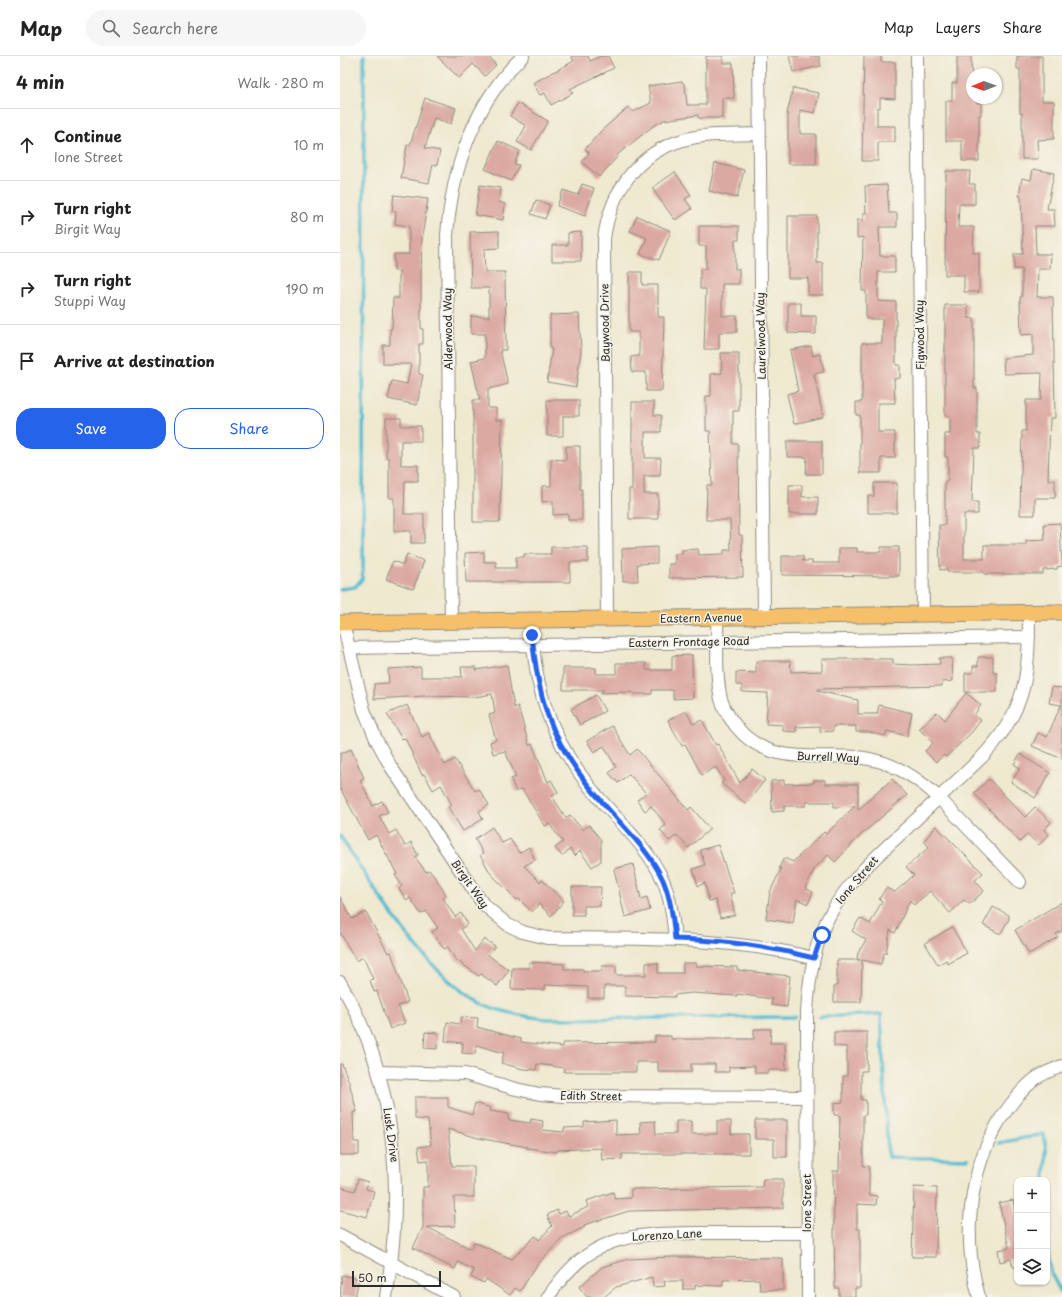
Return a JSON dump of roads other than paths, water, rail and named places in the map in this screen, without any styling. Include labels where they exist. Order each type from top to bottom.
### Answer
[{"type":"main road","name":"Eastern Avenue","points":[[341,623],[1062,612]]},
{"type":"street","name":"Laurelwood Way","points":[[758,56],[764,617]]},
{"type":"street","name":"Figwood Way","points":[[917,56],[923,614]]},
{"type":"street","name":"Alderwood Way","points":[[451,621],[447,235],[449,208],[454,180],[462,154],[473,128],[501,81],[521,57]]},
{"type":"street","name":"Baywood Drive","points":[[607,619],[604,246],[607,219],[613,201],[622,184],[639,165],[665,147],[683,140],[702,136],[759,134]]},
{"type":"street","name":"Ione Street","points":[[808,1297],[806,1097],[807,1006],[808,985],[814,958],[831,912],[848,888],[881,851],[982,757],[1008,726],[1018,707],[1024,688],[1029,657],[1029,613]]},
{"type":"street","name":"Burrell Way","points":[[717,618],[718,684],[722,700],[728,716],[738,729],[750,740],[765,749],[781,754],[846,756],[874,760],[892,765],[926,785],[1020,882]]},
{"type":"street","points":[[532,620],[535,669],[541,694],[560,742],[583,778],[653,861],[662,880],[672,909],[675,939]]},
{"type":"street","name":"Birgit Way","points":[[341,623],[349,648],[355,680],[364,710],[391,767],[479,897],[495,916],[513,928],[539,937],[700,940],[762,946],[814,958]]},
{"type":"street","name":"Eastern Frontage Road","points":[[349,648],[1029,637]]},
{"type":"street","name":"Lusk Drive","points":[[340,982],[357,1015],[378,1072],[388,1112],[396,1174],[397,1205],[392,1264],[386,1297]]},
{"type":"street","points":[[978,1297],[972,1263],[970,1202],[981,1158],[996,1127],[1020,1093],[1035,1079],[1062,1066]]},
{"type":"street","name":"Edith Street","points":[[378,1072],[464,1074],[516,1089],[540,1094],[564,1096],[806,1097]]},
{"type":"street","name":"Lorenzo Lane","points":[[548,1297],[566,1273],[578,1262],[592,1252],[624,1238],[657,1234],[807,1233]]},
{"type":"street","points":[[340,1235],[454,1297]]},
{"type":"waterway","points":[[340,589],[355,587],[362,579],[363,569],[364,56]]},
{"type":"waterway","points":[[340,836],[385,904],[421,951],[440,972],[460,990],[481,1003],[513,1014],[546,1019],[795,1017]]},
{"type":"waterway","points":[[819,1017],[881,1014],[888,1157],[968,1159]]},
{"type":"waterway","points":[[999,1143],[1044,1134],[1046,1150],[1045,1177]]},
{"type":"waterway","points":[[1050,1265],[1052,1275],[1062,1295]]}]
